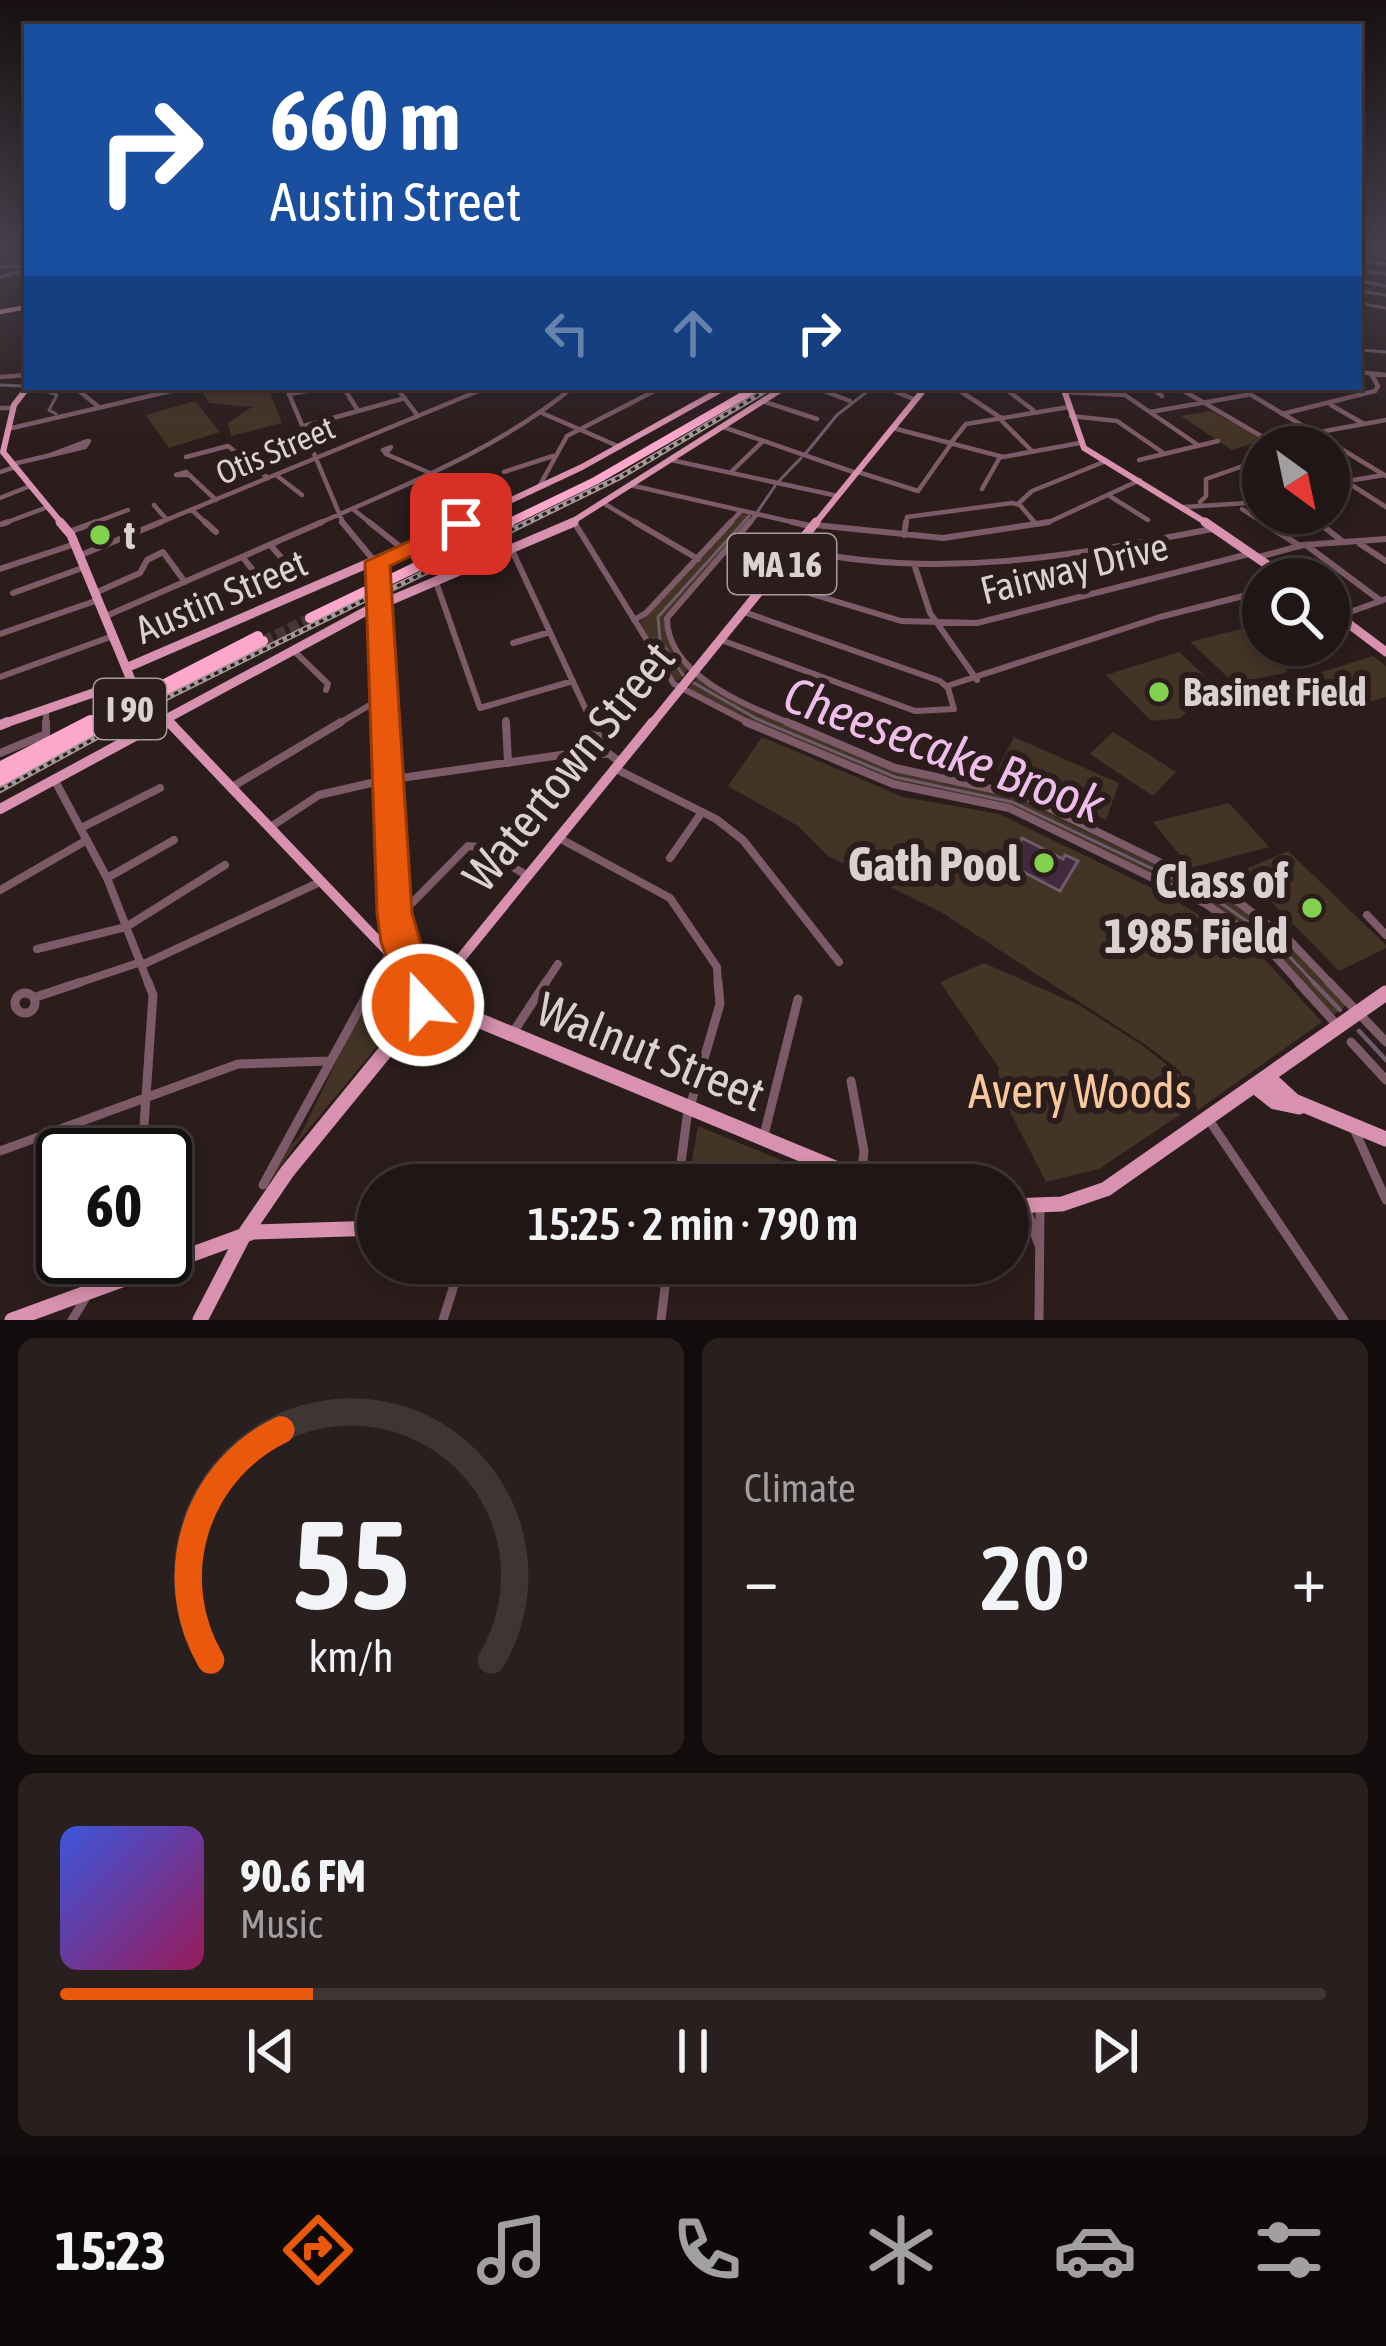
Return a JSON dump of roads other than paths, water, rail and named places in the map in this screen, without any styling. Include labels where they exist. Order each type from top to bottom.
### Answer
[{"type":"highway","points":[[743,390],[597,474],[307,616],[607,475],[753,390]]},
{"type":"highway","name":"I 90","points":[[0,770],[260,639],[0,779]]},
{"type":"main road","points":[[12,428],[13,407],[26,390]]},
{"type":"main road","name":"Austin Street","points":[[126,668],[379,566],[620,447],[721,390]]},
{"type":"main road","points":[[0,809],[382,600],[574,522],[780,390]]},
{"type":"main road","name":"Watertown Street","points":[[200,1320],[244,1235],[286,1172],[924,390]]},
{"type":"main road","points":[[1064,390],[1080,442],[1260,558]]},
{"type":"main road","name":"Walnut Street","points":[[12,428],[2,440],[3,452],[69,532],[126,668],[141,690],[430,997],[511,1037],[821,1164]]},
{"type":"main road","points":[[1350,625],[1386,652]]},
{"type":"main road","name":"Walnut Street","points":[[126,668],[128,681],[141,690]]},
{"type":"main road","points":[[0,725],[128,681]]},
{"type":"main road","points":[[1029,1206],[1100,1192],[1386,993]]},
{"type":"main road","points":[[1262,1083],[1275,1102],[1310,1108],[1386,1139]]},
{"type":"main road","points":[[192,1250],[244,1235],[357,1229]]},
{"type":"main road","points":[[12,1320],[103,1284]]},
{"type":"street","points":[[1362,373],[1386,375]]},
{"type":"street","points":[[1282,414],[1377,390],[1371,374]]},
{"type":"street","points":[[78,390],[99,407]]},
{"type":"street","points":[[12,428],[175,390]]},
{"type":"street","points":[[345,390],[357,410]]},
{"type":"street","points":[[398,390],[418,416]]},
{"type":"street","name":"Otis Street","points":[[80,556],[481,390]]},
{"type":"street","points":[[106,616],[338,518],[429,474],[542,413],[569,390]]},
{"type":"street","points":[[541,485],[565,438],[656,390]]},
{"type":"street","points":[[703,400],[710,390]]},
{"type":"street","points":[[822,390],[850,400]]},
{"type":"street","points":[[891,390],[916,400]]},
{"type":"street","points":[[958,390],[1000,418],[1033,452]]},
{"type":"street","points":[[1007,390],[1036,412]]},
{"type":"street","points":[[1154,390],[1162,396]]},
{"type":"street","points":[[1182,390],[1243,426]]},
{"type":"street","points":[[1243,390],[1303,426]]},
{"type":"street","points":[[288,391],[338,518],[379,566],[395,917],[415,982]]},
{"type":"street","points":[[1120,391],[1198,445]]},
{"type":"street","points":[[1150,412],[1250,394]]},
{"type":"street","points":[[302,426],[404,398]]},
{"type":"street","points":[[762,401],[817,419]]},
{"type":"street","points":[[1331,405],[1386,431]]},
{"type":"street","points":[[0,408],[13,407]]},
{"type":"street","points":[[720,426],[918,491],[964,424],[1036,412],[1070,411],[1119,422],[1162,452]]},
{"type":"street","points":[[542,413],[620,447]]},
{"type":"street","points":[[1350,426],[1386,420]]},
{"type":"street","points":[[892,428],[1000,457],[1080,442]]},
{"type":"street","points":[[731,473],[763,441]]},
{"type":"street","points":[[1139,460],[1217,441]]},
{"type":"street","points":[[0,472],[83,448],[89,442],[66,446],[48,458]]},
{"type":"street","points":[[186,457],[228,446],[268,478]]},
{"type":"street","points":[[1350,454],[1385,475]]},
{"type":"street","points":[[385,455],[460,494],[455,503]]},
{"type":"street","points":[[504,472],[554,456]]},
{"type":"street","points":[[982,489],[1000,457]]},
{"type":"street","points":[[668,458],[838,496]]},
{"type":"street","points":[[904,535],[906,518],[1018,504],[1030,491],[1106,460]]},
{"type":"street","points":[[1200,502],[1207,478],[1242,466]]},
{"type":"street","points":[[189,475],[216,500]]},
{"type":"street","points":[[276,475],[302,495]]},
{"type":"street","points":[[1350,481],[1385,475]]},
{"type":"street","points":[[627,484],[814,526],[943,538],[1036,524],[1140,480]]},
{"type":"street","points":[[1350,484],[1386,507]]},
{"type":"street","points":[[0,498],[30,486]]},
{"type":"street","points":[[1206,491],[1225,502]]},
{"type":"street","points":[[1108,495],[1148,520]]},
{"type":"street","points":[[1184,507],[1200,502],[1240,506],[1383,600]]},
{"type":"street","points":[[602,503],[698,559]]},
{"type":"street","points":[[1018,504],[1036,524]]},
{"type":"street","points":[[154,505],[167,520]]},
{"type":"street","points":[[2,524],[48,507]]},
{"type":"street","points":[[69,532],[128,510]]},
{"type":"street","points":[[192,510],[216,532]]},
{"type":"street","points":[[354,510],[404,550]]},
{"type":"street","points":[[634,620],[741,511]]},
{"type":"street","points":[[757,514],[667,618],[668,638],[694,672],[758,710],[890,766],[1013,792],[1205,882],[1275,927],[1386,1042]]},
{"type":"street","points":[[574,522],[668,678],[682,688],[741,720],[893,784],[1009,808],[1206,904],[1265,945],[1339,1027]]},
{"type":"street","points":[[795,549],[914,567],[968,568],[1215,528]]},
{"type":"street","points":[[1333,534],[1343,542]]},
{"type":"street","name":"Fairway Drive","points":[[769,581],[897,621],[994,621],[1098,590],[1256,555],[1386,539]]},
{"type":"street","points":[[1357,541],[1386,561]]},
{"type":"street","points":[[0,569],[75,544]]},
{"type":"street","points":[[272,547],[293,571]]},
{"type":"street","points":[[511,548],[607,754],[751,848],[839,962]]},
{"type":"street","points":[[0,634],[97,596],[140,573],[147,560],[163,552],[185,582]]},
{"type":"street","points":[[244,559],[259,578]]},
{"type":"street","points":[[13,593],[85,567]]},
{"type":"street","points":[[914,567],[921,593],[938,624],[977,680]]},
{"type":"street","points":[[434,579],[480,708],[573,681]]},
{"type":"street","points":[[744,612],[947,686],[1160,617],[1242,596]]},
{"type":"street","points":[[1350,609],[1383,600]]},
{"type":"street","points":[[513,643],[550,632]]},
{"type":"street","points":[[0,677],[112,636]]},
{"type":"street","points":[[721,639],[915,711],[953,710],[947,686]]},
{"type":"street","points":[[293,650],[328,684],[326,690]]},
{"type":"street","points":[[232,788],[386,696]]},
{"type":"street","points":[[0,753],[46,734],[46,709]]},
{"type":"street","points":[[506,720],[508,763]]},
{"type":"street","points":[[268,828],[319,796],[389,780],[607,754]]},
{"type":"street","points":[[54,779],[107,878],[154,1008],[144,1128]]},
{"type":"street","points":[[81,828],[160,788]]},
{"type":"street","points":[[670,858],[702,812]]},
{"type":"street","points":[[559,838],[670,898],[714,958],[720,1004],[689,1108],[681,1164]]},
{"type":"street","points":[[0,890],[87,840]]},
{"type":"street","points":[[107,878],[174,840]]},
{"type":"street","points":[[263,1185],[329,1061],[395,917],[470,846],[528,876]]},
{"type":"street","points":[[38,949],[126,927],[225,866]]},
{"type":"street","points":[[37,997],[141,964],[320,882]]},
{"type":"street","points":[[1367,915],[1386,935]]},
{"type":"street","points":[[511,1037],[558,964]]},
{"type":"street","points":[[763,1138],[798,999]]},
{"type":"street","points":[[1351,1042],[1386,1080]]},
{"type":"street","points":[[0,1151],[242,1064],[329,1061]]},
{"type":"street","points":[[851,1081],[864,1164]]},
{"type":"street","points":[[1209,1120],[1344,1320]]},
{"type":"street","points":[[1354,1126],[1386,1200]]},
{"type":"street","points":[[1033,1206],[1039,1247],[1039,1320]]},
{"type":"street","points":[[443,1320],[454,1284]]},
{"type":"street","points":[[662,1320],[666,1284]]},
{"type":"street","points":[[72,1320],[90,1291]]},
{"type":"waterway","points":[[0,385],[23,386]]},
{"type":"waterway","points":[[43,390],[57,395],[49,410],[56,414]]},
{"type":"waterway","name":"Cheesecake Brook","points":[[806,453],[837,415],[869,390]]},
{"type":"waterway","name":"Cheesecake Brook","points":[[779,481],[801,458]]},
{"type":"waterway","name":"Cheesecake Brook","points":[[758,511],[775,486]]},
{"type":"waterway","name":"Cheesecake Brook","points":[[683,675],[660,640],[658,617],[749,516]]},
{"type":"waterway","name":"Cheesecake Brook","points":[[694,683],[757,719],[895,777],[1012,802],[1212,897],[1274,940],[1316,985]]},
{"type":"waterway","name":"Cheesecake Brook","points":[[1313,982],[1340,1010]]},
{"type":"waterway","name":"Cheesecake Brook","points":[[1359,1031],[1386,1060]]},
{"type":"tunnel","points":[[263,641],[310,618]]},
{"type":"railway","points":[[389,590],[620,477],[766,390]]},
{"type":"railway","points":[[166,698],[376,594]]},
{"type":"railway","points":[[0,790],[139,714]]},
{"type":"place","name":"t","points":[[100,535]]},
{"type":"place","name":"Basinet Field","points":[[1159,692]]},
{"type":"place","name":"Gath Pool","points":[[1044,863]]},
{"type":"place","name":"Class of 1985 Field","points":[[1312,908]]},
{"type":"park label","name":"Avery Woods","points":[[1080,1090]]}]
